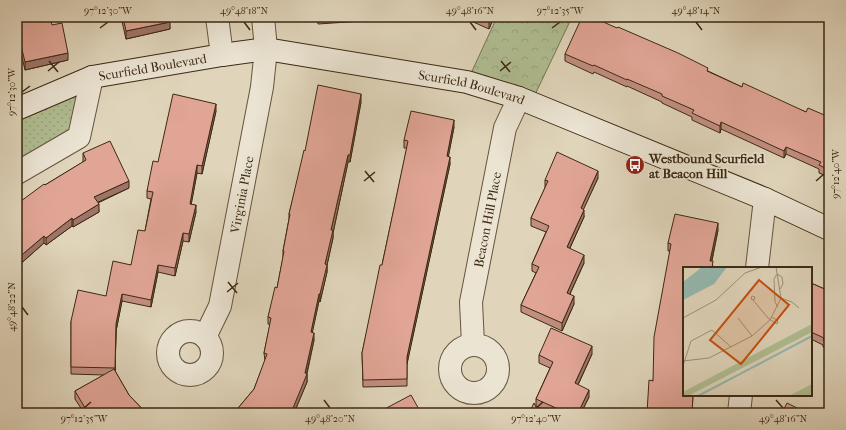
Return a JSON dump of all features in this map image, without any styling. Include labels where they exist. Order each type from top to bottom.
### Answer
[{"type":"street","points":[[217,17],[222,55]]},
{"type":"street","name":"Virginia Place","points":[[205,337],[220,306],[262,87],[266,49],[263,17]]},
{"type":"street","name":"Scurfield Boulevard","points":[[17,109],[92,77],[266,49],[467,82],[519,98],[765,199],[829,229]]},
{"type":"street","name":"Scurfield Boulevard","points":[[17,173],[79,137],[92,77]]},
{"type":"street","name":"Beacon Hill Place","points":[[473,344],[471,302],[505,128],[519,98]]},
{"type":"street","points":[[757,267],[765,199]]},
{"type":"street","points":[[739,413],[741,396]]},
{"type":"green space","points":[[497,17],[572,17],[531,103],[467,82]]},
{"type":"green space","points":[[92,77],[79,137],[17,173],[17,109]]},
{"type":"building","points":[[17,17],[50,17],[52,25],[62,23],[68,53],[25,62],[17,29]]},
{"type":"building","points":[[123,17],[169,17],[170,22],[126,31]]},
{"type":"building","points":[[479,17],[491,17],[489,22]]},
{"type":"building","points":[[582,17],[592,17],[678,53],[708,68],[707,71],[742,87],[743,83],[806,112],[808,108],[829,117],[829,170],[819,165],[821,162],[786,147],[784,151],[721,122],[720,126],[692,113],[694,110],[662,96],[662,94],[565,54]]},
{"type":"building","points":[[318,85],[361,94],[350,155],[348,155],[331,230],[333,230],[325,264],[327,265],[311,332],[314,333],[305,373],[307,374],[291,413],[234,413],[254,389],[267,354],[264,353],[271,318],[268,317],[275,287],[277,288],[289,214],[304,150],[305,151]]},
{"type":"building","points":[[173,94],[216,104],[202,166],[197,165],[190,204],[196,205],[189,234],[183,233],[175,268],[158,265],[151,300],[122,294],[116,324],[115,368],[71,367],[71,321],[78,290],[106,296],[113,261],[131,265],[138,230],[145,231],[153,192],[147,191],[153,161],[158,162]]},
{"type":"building","points":[[411,111],[454,120],[447,156],[450,157],[407,357],[407,379],[363,380],[362,353],[408,141],[404,140]]},
{"type":"building","points":[[110,141],[129,181],[94,197],[99,204],[73,220],[72,218],[46,238],[44,236],[17,259],[17,204],[44,184],[45,185],[86,160],[83,153]]},
{"type":"building","points":[[557,152],[598,171],[581,208],[584,210],[567,247],[584,255],[567,293],[574,296],[562,323],[521,305],[539,267],[532,264],[549,226],[531,218],[548,181],[545,180]]},
{"type":"building","points":[[675,214],[718,223],[710,261],[713,261],[712,267],[683,267],[683,396],[693,396],[692,413],[647,413],[649,380],[653,381],[654,337],[671,244],[668,243]]},
{"type":"building","points":[[812,283],[829,291],[829,343],[823,340],[824,338],[812,332]]},
{"type":"building","points":[[551,328],[592,346],[575,383],[589,390],[578,413],[567,413],[536,399],[553,362],[539,355]]},
{"type":"building","points":[[114,369],[129,395],[146,413],[88,413],[75,391]]},
{"type":"building","points":[[411,395],[421,413],[377,413]]},
{"type":"building","points":[[534,403],[539,413],[529,413]]},
{"type":"building","points":[[787,403],[807,413],[782,413]]},
{"type":"place","name":"Westbound Scurfield at Beacon Hill","points":[[635,165]]}]
